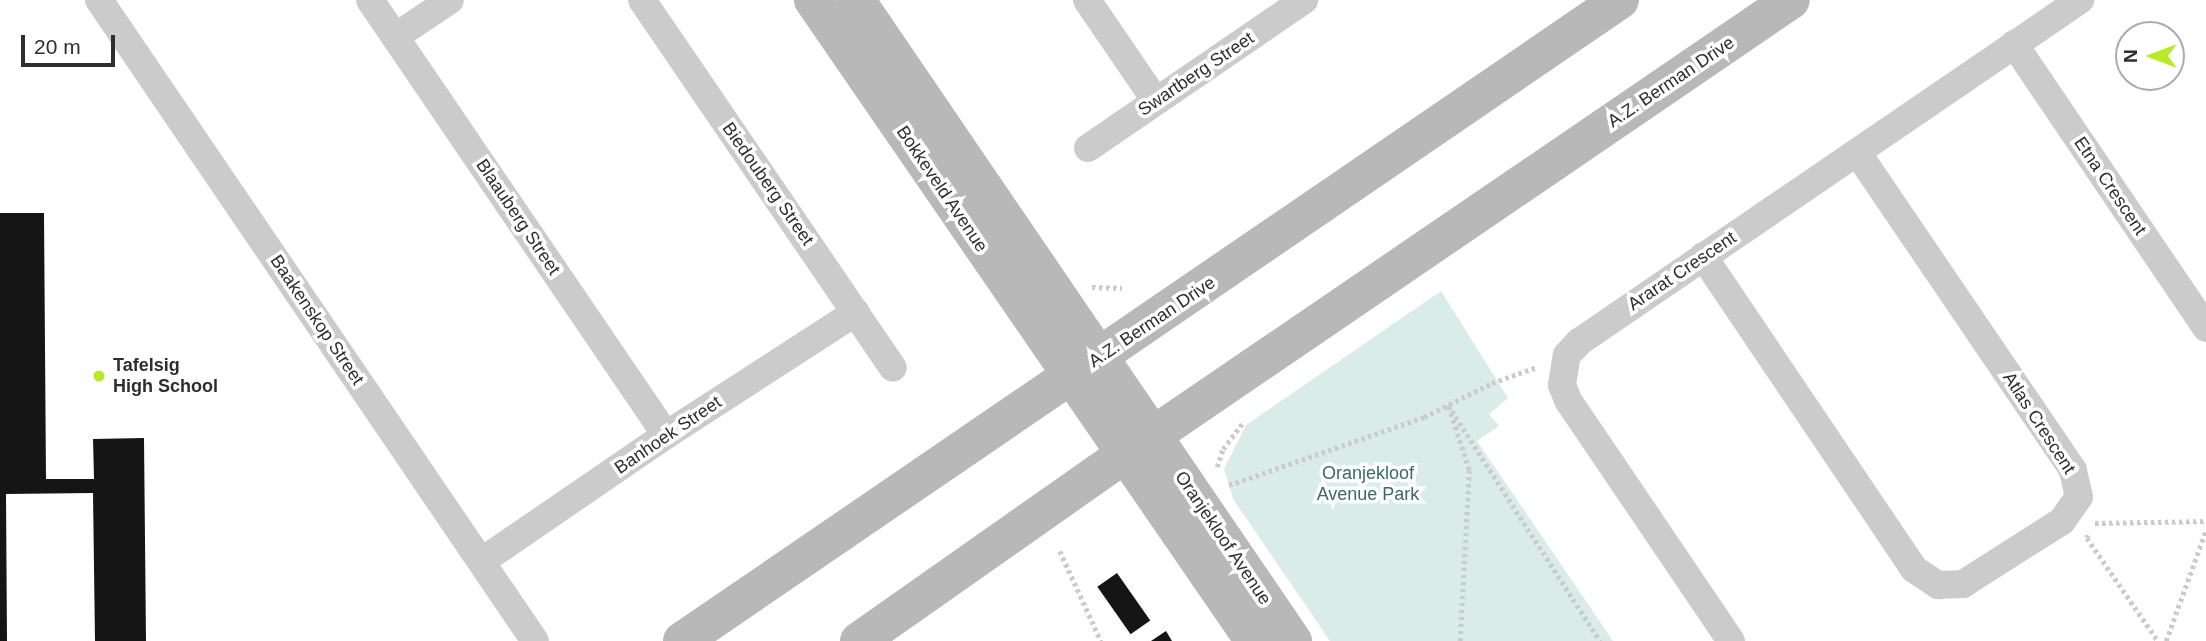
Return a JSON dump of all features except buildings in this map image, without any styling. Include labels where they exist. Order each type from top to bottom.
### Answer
[{"type":"street","name":"Baakenskop Street","points":[[99,0],[535,641]]},
{"type":"street","name":"Blaauberg Street","points":[[370,0],[666,435]]},
{"type":"street","points":[[395,37],[450,0]]},
{"type":"street","name":"Biedouberg Street","points":[[642,0],[893,368]]},
{"type":"street","name":"Bokkeveld Avenue","points":[[813,0],[1086,368]]},
{"type":"street","name":"Bokkeveld Avenue","points":[[856,0],[1086,368]]},
{"type":"street","points":[[1087,0],[1156,101]]},
{"type":"street","name":"Swartberg Street","points":[[1088,148],[1304,0]]},
{"type":"street","name":"A.Z. Berman Drive","points":[[682,641],[1086,368],[1620,0]]},
{"type":"street","name":"A.Z. Berman Drive","points":[[859,641],[1138,445],[1791,0]]},
{"type":"street","name":"Ararat Crescent","points":[[1567,355],[1579,342],[1703,256],[2080,0]]},
{"type":"street","name":"Etna Crescent","points":[[2014,44],[2206,328]]},
{"type":"street","name":"Atlas Crescent","points":[[1703,256],[1913,569],[1938,584],[1963,584],[2062,521],[2079,497],[2073,470],[1857,152]]},
{"type":"street","name":"Banhoek Street","points":[[482,561],[666,435],[856,312]]},
{"type":"street","points":[[1567,355],[1562,385],[1568,400],[1731,641]]},
{"type":"street","points":[[1086,368],[1138,445]]},
{"type":"street","name":"Oranjekloof Avenue","points":[[1138,445],[1212,496],[1293,641]]},
{"type":"street","name":"Oranjekloof Avenue","points":[[1138,445],[1254,641]]},
{"type":"path","points":[[1088,286],[1122,288]]},
{"type":"path","points":[[1244,421],[1223,449],[1212,496],[1424,417],[1492,383],[1567,355]]},
{"type":"path","points":[[1448,405],[1469,470],[1460,641]]},
{"type":"path","points":[[1448,405],[1600,641]]},
{"type":"path","points":[[2079,497],[2095,524]]},
{"type":"path","points":[[2095,524],[2206,521]]},
{"type":"path","points":[[2095,524],[2087,538],[2158,641]]},
{"type":"path","points":[[2166,641],[2206,530]]},
{"type":"path","points":[[1060,551],[1101,641]]},
{"type":"green space","name":"Oranjekloof Avenue Park","points":[[1441,291],[1508,398],[1489,414],[1499,426],[1477,441],[1613,641],[1330,641],[1233,499],[1224,469],[1246,425]]},
{"type":"place","name":"Tafelsig High School","points":[[99,376]]}]
